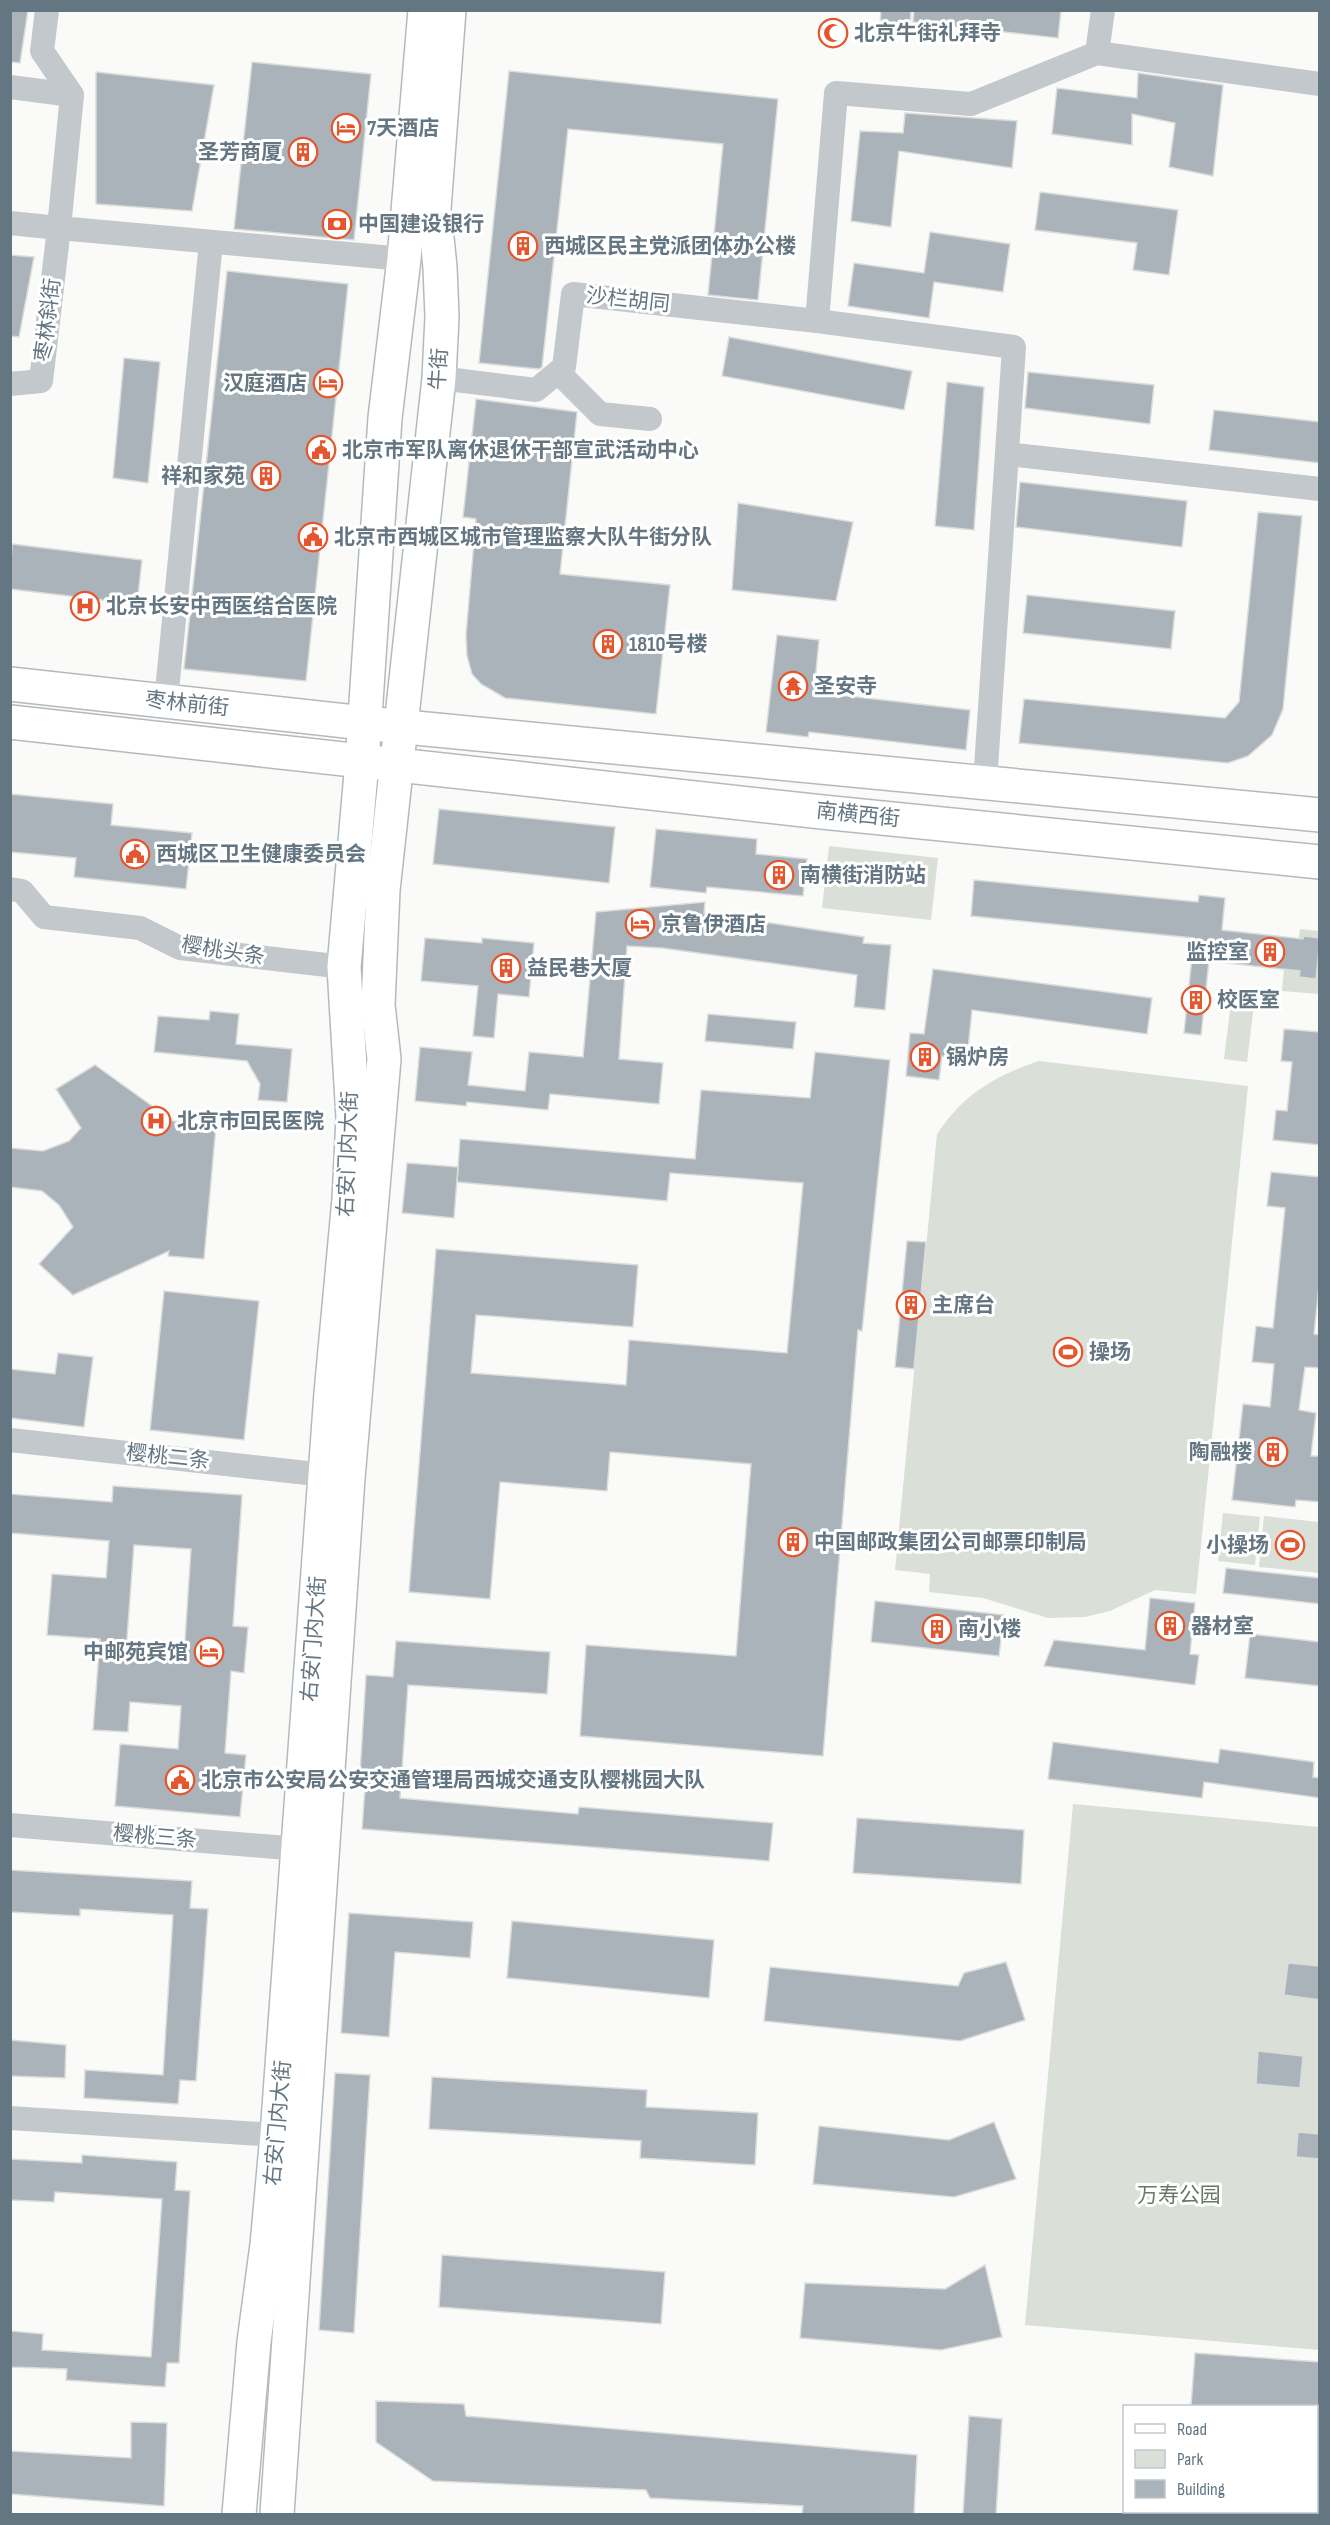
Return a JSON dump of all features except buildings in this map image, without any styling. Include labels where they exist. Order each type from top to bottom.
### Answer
[{"type":"main road","points":[[364,723],[385,418],[404,259],[425,10]]},
{"type":"main road","name":"牛街","points":[[396,765],[439,378],[442,317],[434,209],[449,10]]},
{"type":"main road","name":"枣林前街","points":[[10,684],[399,726]]},
{"type":"main road","name":"枣林前街","points":[[10,722],[396,765]]},
{"type":"main road","name":"右安门内大街","points":[[277,2514],[311,1850],[337,1476],[353,1118],[344,967],[364,723]]},
{"type":"main road","points":[[399,726],[1320,815]]},
{"type":"main road","name":"右安门内大街","points":[[337,1476],[384,1059],[378,1005],[383,890],[396,765]]},
{"type":"main road","name":"南横西街","points":[[396,765],[822,812],[1320,862]]},
{"type":"main road","name":"右安门内大街","points":[[239,2514],[254,2342],[267,2246],[277,2135],[311,1850]]},
{"type":"street","points":[[47,10],[42,51],[72,95],[59,228]]},
{"type":"street","points":[[1097,53],[1103,10]]},
{"type":"street","points":[[985,783],[1014,347],[817,321],[836,93],[971,104],[1097,53],[1320,84]]},
{"type":"street","points":[[10,87],[72,95]]},
{"type":"street","points":[[10,223],[404,259]]},
{"type":"street","name":"枣林斜街","points":[[10,384],[41,381],[59,228]]},
{"type":"street","points":[[166,701],[211,242]]},
{"type":"street","name":"沙栏胡同","points":[[558,372],[564,367],[573,294],[817,321]]},
{"type":"street","points":[[439,378],[536,390],[558,372],[600,414],[650,419]]},
{"type":"street","points":[[1007,454],[1320,489]]},
{"type":"street","name":"樱桃头条","points":[[10,890],[22,891],[44,917],[140,928],[180,948],[344,967]]},
{"type":"street","name":"樱桃二条","points":[[10,1440],[337,1476]]},
{"type":"street","name":"樱桃三条","points":[[10,1825],[311,1850]]},
{"type":"street","points":[[10,2118],[277,2135]]},
{"type":"green space","points":[[829,846],[938,858],[931,920],[822,908]]},
{"type":"green space","points":[[1300,929],[1319,931],[1319,994],[1282,991],[1284,969],[1295,970]]},
{"type":"green space","points":[[1232,994],[1255,997],[1247,1062],[1224,1059]]},
{"type":"green space","name":"操场","points":[[1039,1061],[1248,1086],[1196,1594],[1155,1590],[1110,1611],[1085,1617],[1048,1618],[983,1598],[929,1592],[930,1574],[895,1570],[937,1134],[958,1108],[981,1088],[1008,1073]]},
{"type":"green space","points":[[1223,1513],[1260,1517],[1255,1565],[1218,1561]]},
{"type":"green space","name":"小操场","points":[[1264,1516],[1319,1522],[1319,1573],[1259,1567]]},
{"type":"green space","name":"万寿公园","points":[[1073,1804],[1319,1827],[1319,2350],[1025,2325]]},
{"type":"place","name":"北京牛街礼拜寺","points":[[833,33]]},
{"type":"place","name":"7天酒店","points":[[346,128]]},
{"type":"place","name":"圣芳商厦","points":[[303,152]]},
{"type":"place","name":"中国建设银行","points":[[337,224]]},
{"type":"place","name":"西城区民主党派团体办公楼","points":[[523,246]]},
{"type":"place","name":"汉庭酒店","points":[[328,383]]},
{"type":"place","name":"北京市军队离休退休干部宣武活动中心","points":[[321,450]]},
{"type":"place","name":"祥和家苑","points":[[266,476]]},
{"type":"place","name":"北京市西城区城市管理监察大队牛街分队","points":[[313,537]]},
{"type":"place","name":"北京长安中西医结合医院","points":[[85,606]]},
{"type":"place","name":"1810号楼","points":[[608,644]]},
{"type":"place","name":"圣安寺","points":[[793,686]]},
{"type":"place","name":"西城区卫生健康委员会","points":[[135,854]]},
{"type":"place","name":"南横街消防站","points":[[779,875]]},
{"type":"place","name":"京鲁伊酒店","points":[[640,924]]},
{"type":"place","name":"监控室","points":[[1270,952]]},
{"type":"place","name":"益民巷大厦","points":[[506,968]]},
{"type":"place","name":"校医室","points":[[1196,1000]]},
{"type":"place","name":"锅炉房","points":[[925,1057]]},
{"type":"place","name":"北京市回民医院","points":[[156,1121]]},
{"type":"place","name":"主席台","points":[[911,1305]]},
{"type":"place","name":"操场","points":[[1068,1352]]},
{"type":"place","name":"陶融楼","points":[[1273,1452]]},
{"type":"place","name":"中国邮政集团公司邮票印制局","points":[[793,1542]]},
{"type":"place","name":"小操场","points":[[1290,1545]]},
{"type":"place","name":"器材室","points":[[1170,1626]]},
{"type":"place","name":"南小楼","points":[[937,1629]]},
{"type":"place","name":"中邮苑宾馆","points":[[209,1652]]},
{"type":"place","name":"北京市公安局公安交通管理局西城交通支队樱桃园大队","points":[[180,1780]]}]
